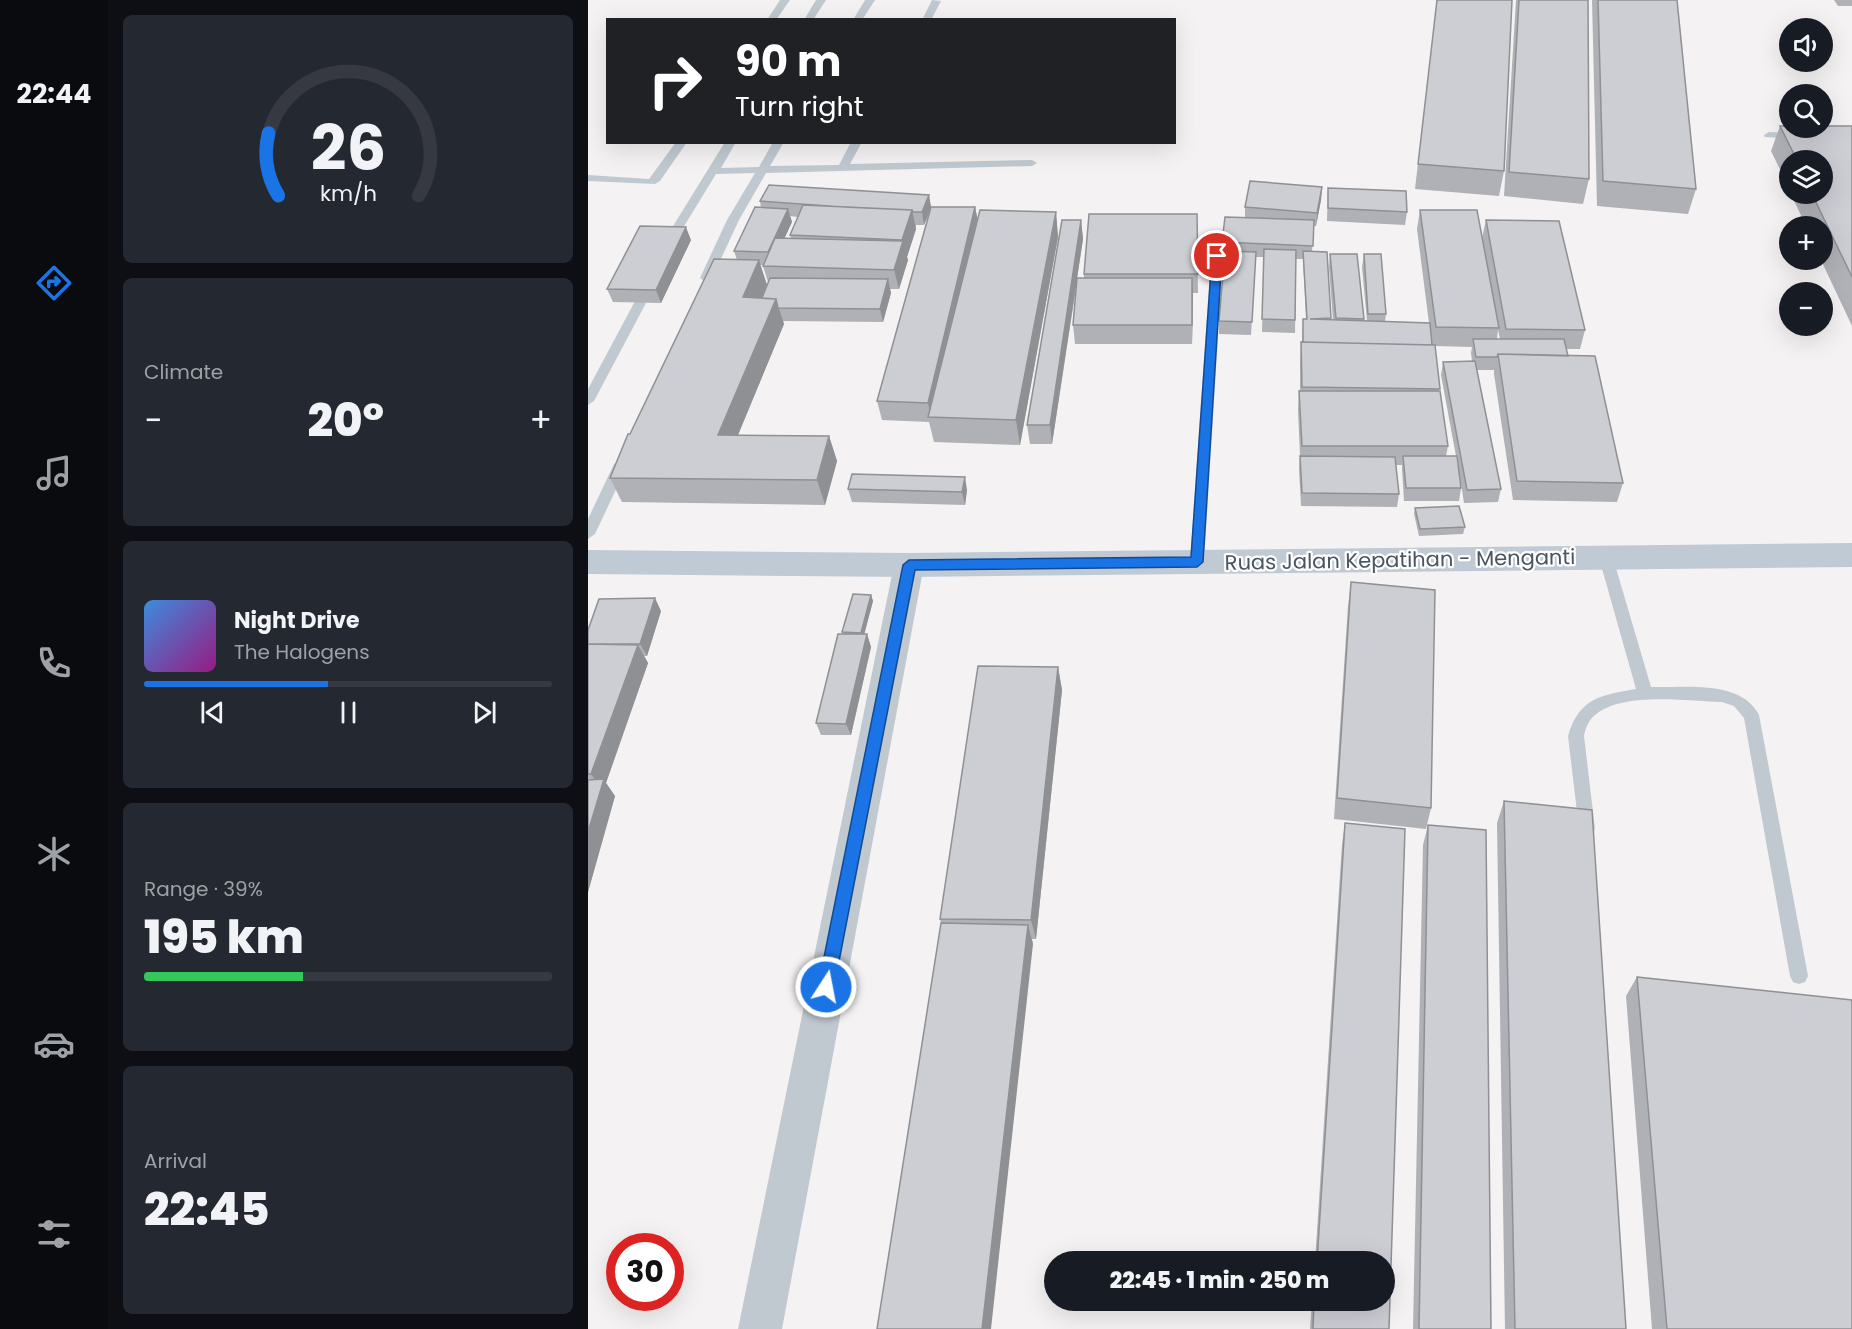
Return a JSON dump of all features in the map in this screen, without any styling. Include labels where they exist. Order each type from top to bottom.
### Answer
[{"type":"main road","name":"Ruas Jalan Kepatihan - Menganti","points":[[588,562],[909,565],[1852,555]]},
{"type":"street","points":[[760,1329],[909,565]]},
{"type":"lane","points":[[772,18],[785,0]]},
{"type":"lane","points":[[809,18],[821,0]]},
{"type":"lane","points":[[858,18],[870,0]]},
{"type":"lane","points":[[927,18],[936,1]]},
{"type":"lane","points":[[1769,135],[1779,135]]},
{"type":"lane","points":[[588,178],[651,182],[656,179],[681,144]]},
{"type":"lane","points":[[671,239],[730,144]]},
{"type":"lane","points":[[703,285],[733,220],[778,144]]},
{"type":"lane","points":[[843,167],[856,144]]},
{"type":"lane","points":[[714,171],[1032,163]]},
{"type":"lane","points":[[1197,562],[1217,256]]},
{"type":"lane","points":[[588,402],[639,303]]},
{"type":"lane","points":[[588,534],[628,448]]},
{"type":"lane","points":[[1606,558],[1645,693]]},
{"type":"lane","points":[[1589,850],[1576,736],[1579,722],[1588,710],[1604,702],[1645,693],[1722,696],[1739,702],[1751,715],[1799,976]]},
{"type":"building","points":[[1437,0],[1512,0],[1504,171],[1418,164]]},
{"type":"building","points":[[1519,0],[1588,0],[1589,179],[1509,172]]},
{"type":"building","points":[[1598,0],[1677,0],[1696,189],[1603,181]]},
{"type":"building","points":[[1833,126],[1852,126],[1852,277],[1833,238],[1833,216],[1823,216],[1817,204],[1833,204],[1833,150],[1792,150],[1786,138],[1833,138]]},
{"type":"building","points":[[1250,181],[1322,187],[1317,213],[1245,207]]},
{"type":"building","points":[[769,185],[929,195],[922,212],[760,201]]},
{"type":"building","points":[[1328,188],[1406,191],[1407,212],[1328,208]]},
{"type":"building","points":[[803,205],[912,210],[902,240],[790,235]]},
{"type":"building","points":[[755,207],[788,209],[768,252],[734,251]]},
{"type":"building","points":[[931,207],[975,207],[928,403],[877,401]]},
{"type":"building","points":[[980,210],[1056,212],[1016,420],[928,417]]},
{"type":"building","points":[[1420,210],[1477,210],[1499,328],[1436,327]]},
{"type":"building","points":[[1089,214],[1197,214],[1198,274],[1084,274]]},
{"type":"building","points":[[1225,217],[1314,220],[1313,246],[1222,242]]},
{"type":"building","points":[[1062,220],[1081,220],[1050,425],[1027,425]]},
{"type":"building","points":[[1486,220],[1559,221],[1585,330],[1506,329]]},
{"type":"building","points":[[640,226],[686,227],[656,290],[607,289]]},
{"type":"building","points":[[775,238],[903,241],[894,270],[763,266]]},
{"type":"building","points":[[1264,249],[1296,250],[1295,320],[1262,319]]},
{"type":"building","points":[[1225,251],[1256,252],[1252,322],[1219,321]]},
{"type":"building","points":[[1303,251],[1327,252],[1331,318],[1310,319],[1430,323],[1432,345],[1303,342],[1303,319],[1307,319]]},
{"type":"building","points":[[1330,254],[1357,254],[1364,319],[1336,318]]},
{"type":"building","points":[[1364,254],[1381,254],[1386,314],[1368,314]]},
{"type":"building","points":[[714,259],[759,260],[743,297],[776,299],[718,435],[829,436],[817,480],[610,478],[628,434]]},
{"type":"building","points":[[770,278],[888,279],[880,309],[778,308],[776,299],[762,298]]},
{"type":"building","points":[[1077,278],[1192,278],[1192,325],[1073,325]]},
{"type":"building","points":[[1473,339],[1564,339],[1568,356],[1498,354],[1497,357],[1476,357]]},
{"type":"building","points":[[1301,342],[1435,345],[1440,389],[1302,387]]},
{"type":"building","points":[[1498,354],[1595,356],[1623,483],[1517,481]]},
{"type":"building","points":[[1475,361],[1501,489],[1467,490],[1443,362]]},
{"type":"building","points":[[1299,391],[1440,391],[1448,446],[1302,446]]},
{"type":"building","points":[[1300,456],[1395,457],[1399,494],[1302,493]]},
{"type":"building","points":[[1403,456],[1457,456],[1461,488],[1406,488]]},
{"type":"building","points":[[852,474],[965,477],[962,492],[848,489]]},
{"type":"building","points":[[1459,506],[1465,527],[1420,529],[1415,508]]},
{"type":"building","points":[[1351,582],[1435,590],[1431,808],[1337,798]]},
{"type":"building","points":[[853,594],[871,595],[861,633],[842,632]]},
{"type":"building","points":[[655,598],[640,644],[588,644],[588,630],[599,599]]},
{"type":"building","points":[[838,634],[867,634],[846,724],[816,723]]},
{"type":"building","points":[[588,644],[638,645],[591,774],[588,774]]},
{"type":"building","points":[[978,666],[1058,667],[1031,920],[940,919]]},
{"type":"building","points":[[604,779],[588,832],[588,780]]},
{"type":"building","points":[[1504,801],[1592,810],[1626,1329],[1515,1329]]},
{"type":"building","points":[[1345,823],[1405,829],[1391,1251],[1318,1251]]},
{"type":"building","points":[[1428,825],[1486,830],[1491,1329],[1419,1329]]},
{"type":"building","points":[[941,923],[1028,925],[982,1329],[877,1329]]},
{"type":"building","points":[[1637,977],[1852,1000],[1852,1329],[1667,1329]]},
{"type":"building","points":[[1314,1311],[1390,1311],[1389,1329],[1313,1329]]},
{"type":"route","points":[[826,987],[909,565],[1197,562],[1217,256]]}]
